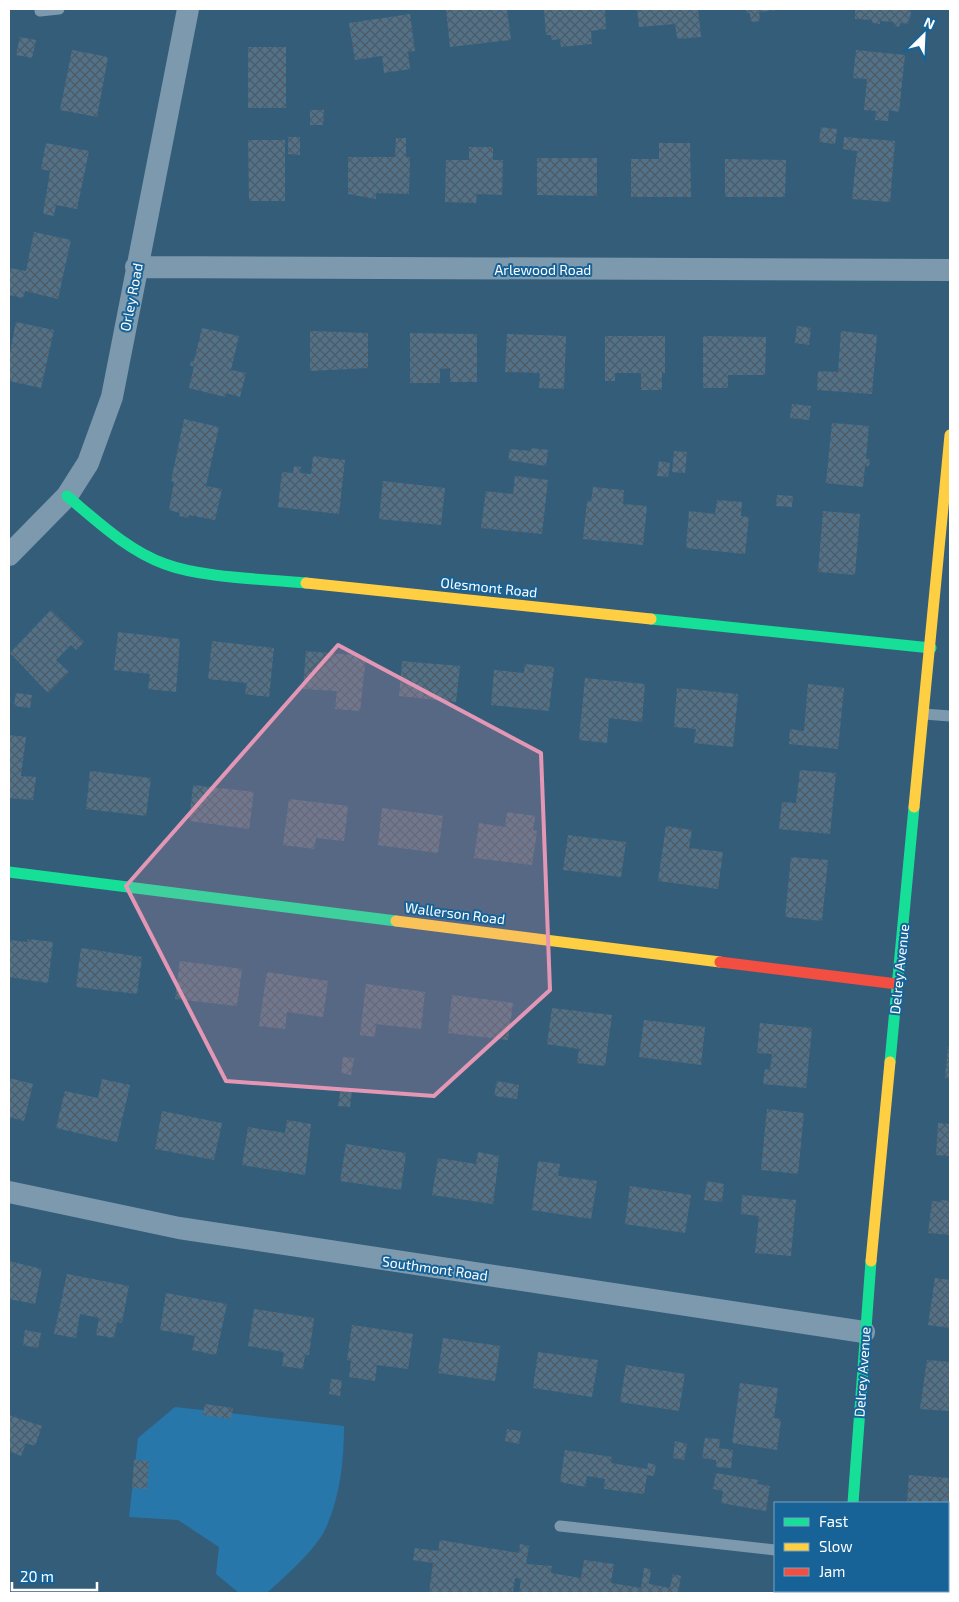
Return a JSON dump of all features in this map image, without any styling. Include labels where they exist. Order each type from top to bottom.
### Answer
[{"type":"street","name":"Orley Road","points":[[9,555],[67,496],[88,463],[112,397],[188,9]]},
{"type":"street","name":"Arlewood Road","points":[[136,267],[950,270]]},
{"type":"street","name":"Delrey Avenue","points":[[853,1502],[864,1332],[950,435]]},
{"type":"street","name":"Olesmont Road","points":[[67,496],[124,543],[165,564],[208,573],[931,648]]},
{"type":"street","name":"Wallerson Road","points":[[9,872],[897,984]]},
{"type":"street","name":"Southmont Road","points":[[9,1192],[179,1228],[864,1332]]},
{"type":"lane","points":[[40,11],[59,9]]},
{"type":"lane","points":[[924,714],[950,716]]},
{"type":"lane","points":[[560,1526],[774,1550]]},
{"type":"highlighted area","points":[[338,645],[541,753],[550,990],[434,1096],[226,1081],[126,886]]},
{"type":"shaded area","points":[[175,1407],[344,1426],[340,1478],[335,1503],[326,1528],[307,1554],[267,1593],[239,1593],[216,1574],[219,1547],[178,1520],[129,1517],[138,1438]]},
{"type":"building","points":[[507,9],[511,40],[450,47],[446,10]]},
{"type":"building","points":[[544,9],[605,9],[606,29],[591,31],[592,44],[561,47],[560,39],[552,40],[551,35],[546,35]]},
{"type":"building","points":[[637,9],[698,9],[701,37],[677,39],[675,24],[639,27]]},
{"type":"building","points":[[746,9],[777,10],[759,12],[760,21],[751,22],[750,13],[747,13]]},
{"type":"building","points":[[855,9],[909,9],[911,13],[908,24],[900,23],[899,27],[894,26],[894,22],[880,21],[880,24],[872,23],[872,20],[855,19]]},
{"type":"building","points":[[410,14],[415,51],[408,52],[410,69],[384,73],[382,56],[355,60],[349,23]]},
{"type":"building","points":[[20,37],[36,40],[32,58],[16,55]]},
{"type":"building","points":[[248,47],[286,47],[286,108],[248,108]]},
{"type":"building","points":[[72,50],[108,57],[97,117],[60,110]]},
{"type":"building","points":[[856,50],[905,55],[899,112],[889,110],[888,121],[875,120],[876,111],[864,110],[867,79],[853,78]]},
{"type":"building","points":[[310,110],[324,110],[323,125],[310,125]]},
{"type":"building","points":[[821,127],[837,129],[835,144],[819,142]]},
{"type":"building","points":[[288,137],[300,137],[300,155],[288,154]]},
{"type":"building","points":[[844,137],[895,141],[890,202],[852,199],[857,151],[843,149]]},
{"type":"building","points":[[396,138],[406,138],[406,157],[410,157],[409,194],[376,193],[376,199],[348,194],[348,157],[395,157]]},
{"type":"building","points":[[248,140],[285,140],[285,201],[249,201]]},
{"type":"building","points":[[46,143],[89,151],[77,209],[56,205],[54,216],[43,214],[50,171],[41,169]]},
{"type":"building","points":[[659,143],[690,143],[691,197],[631,197],[631,159],[659,159]]},
{"type":"building","points":[[469,147],[493,147],[493,160],[503,160],[502,195],[477,194],[476,203],[445,202],[446,160],[469,160]]},
{"type":"building","points":[[537,158],[597,158],[597,196],[537,195]]},
{"type":"building","points":[[725,159],[786,160],[785,197],[725,197]]},
{"type":"building","points":[[34,232],[71,240],[58,299],[25,291],[23,298],[9,295],[9,268],[26,271]]},
{"type":"building","points":[[16,322],[54,330],[41,388],[9,381],[9,357]]},
{"type":"building","points":[[797,326],[811,328],[809,345],[795,343]]},
{"type":"building","points":[[202,328],[239,336],[231,370],[246,373],[240,397],[226,393],[225,397],[189,388],[194,366],[190,366],[191,361],[194,361]]},
{"type":"building","points":[[310,331],[368,333],[368,368],[310,371]]},
{"type":"building","points":[[841,331],[877,335],[872,394],[817,390],[818,371],[838,372]]},
{"type":"building","points":[[410,333],[477,334],[477,382],[450,382],[450,368],[440,369],[440,383],[410,383]]},
{"type":"building","points":[[507,334],[566,336],[564,389],[539,388],[540,373],[505,372]]},
{"type":"building","points":[[605,336],[665,336],[665,373],[662,373],[662,390],[641,390],[641,373],[615,373],[615,381],[605,381]]},
{"type":"building","points":[[703,336],[766,337],[765,375],[728,375],[728,388],[703,388]]},
{"type":"building","points":[[792,404],[811,406],[809,420],[790,418]]},
{"type":"building","points":[[184,419],[219,427],[206,486],[222,489],[215,520],[189,515],[188,518],[179,516],[180,513],[169,510],[174,482],[171,481]]},
{"type":"building","points":[[832,423],[869,426],[866,459],[870,459],[869,466],[865,466],[863,487],[826,483]]},
{"type":"building","points":[[531,448],[548,450],[546,466],[508,460],[510,449],[531,451]]},
{"type":"building","points":[[674,451],[687,452],[685,473],[672,472]]},
{"type":"building","points":[[313,456],[345,460],[339,514],[278,507],[282,472],[293,473],[294,466],[301,467],[300,473],[311,474]]},
{"type":"building","points":[[659,461],[670,463],[668,477],[657,476]]},
{"type":"building","points":[[515,476],[548,480],[542,534],[481,528],[486,491],[513,494]]},
{"type":"building","points":[[383,481],[445,488],[441,525],[379,519]]},
{"type":"building","points":[[593,487],[624,490],[623,504],[647,506],[643,545],[583,539],[587,501],[591,501]]},
{"type":"building","points":[[777,495],[793,496],[792,507],[776,506]]},
{"type":"building","points":[[717,500],[742,502],[741,516],[749,517],[745,554],[686,548],[689,511],[715,514]]},
{"type":"building","points":[[823,511],[860,514],[855,575],[818,572]]},
{"type":"building","points":[[51,610],[84,642],[76,650],[71,645],[56,660],[69,672],[48,693],[10,653]]},
{"type":"building","points":[[118,632],[180,639],[176,692],[148,689],[150,674],[114,670]]},
{"type":"building","points":[[212,641],[274,648],[269,697],[245,694],[247,683],[208,679]]},
{"type":"building","points":[[306,651],[366,656],[360,711],[335,709],[337,691],[303,689]]},
{"type":"building","points":[[402,661],[460,666],[456,702],[399,696]]},
{"type":"building","points":[[525,664],[554,667],[549,711],[491,705],[494,670],[524,673]]},
{"type":"building","points":[[585,678],[645,684],[642,722],[609,718],[607,743],[579,740]]},
{"type":"building","points":[[808,684],[844,688],[838,749],[789,744],[790,729],[804,731]]},
{"type":"building","points":[[677,688],[738,694],[733,747],[694,743],[696,729],[674,727]]},
{"type":"building","points":[[16,693],[32,695],[30,708],[14,706]]},
{"type":"building","points":[[9,735],[26,737],[21,776],[36,777],[33,800],[9,798]]},
{"type":"building","points":[[800,770],[836,773],[830,834],[779,829],[782,802],[796,803]]},
{"type":"building","points":[[90,771],[151,778],[146,816],[86,809]]},
{"type":"building","points":[[193,785],[254,792],[249,829],[189,821]]},
{"type":"building","points":[[289,799],[348,806],[344,841],[316,838],[314,849],[283,845]]},
{"type":"building","points":[[382,808],[443,816],[438,853],[378,845]]},
{"type":"building","points":[[507,812],[535,816],[533,830],[537,831],[532,865],[474,858],[479,823],[505,827]]},
{"type":"building","points":[[666,826],[692,830],[689,848],[723,852],[718,889],[658,881]]},
{"type":"building","points":[[568,835],[626,842],[621,877],[563,870]]},
{"type":"building","points":[[791,857],[828,860],[822,921],[785,917]]},
{"type":"building","points":[[28,939],[53,942],[48,983],[9,977],[9,940],[27,942]]},
{"type":"building","points":[[81,948],[142,957],[137,994],[76,987]]},
{"type":"building","points":[[180,961],[242,969],[237,1006],[175,999]]},
{"type":"building","points":[[267,972],[328,981],[323,1017],[287,1012],[285,1029],[259,1026]]},
{"type":"building","points":[[366,984],[425,992],[421,1029],[376,1024],[375,1037],[360,1035]]},
{"type":"building","points":[[452,995],[513,1003],[508,1040],[448,1033]]},
{"type":"building","points":[[552,1008],[612,1015],[605,1066],[577,1063],[579,1049],[547,1044]]},
{"type":"building","points":[[644,1020],[705,1027],[701,1065],[639,1057]]},
{"type":"building","points":[[760,1023],[812,1028],[806,1088],[763,1084],[765,1069],[770,1070],[772,1054],[757,1053]]},
{"type":"building","points":[[948,1047],[950,1047],[950,1078],[945,1078]]},
{"type":"building","points":[[343,1057],[354,1058],[351,1075],[341,1073]]},
{"type":"building","points":[[9,1078],[33,1084],[24,1121],[9,1117]]},
{"type":"building","points":[[102,1079],[130,1085],[117,1142],[56,1128],[65,1091],[98,1098]]},
{"type":"building","points":[[497,1081],[519,1085],[517,1099],[494,1096]]},
{"type":"building","points":[[341,1089],[352,1090],[350,1107],[338,1106]]},
{"type":"building","points":[[767,1109],[804,1113],[798,1174],[761,1170]]},
{"type":"building","points":[[162,1111],[222,1123],[214,1160],[155,1149]]},
{"type":"building","points":[[287,1120],[311,1124],[305,1175],[242,1165],[248,1127],[285,1133]]},
{"type":"building","points":[[938,1123],[950,1124],[950,1156],[936,1155]]},
{"type":"building","points":[[346,1144],[406,1153],[401,1190],[340,1181]]},
{"type":"building","points":[[478,1152],[499,1156],[493,1204],[432,1195],[438,1158],[476,1164]]},
{"type":"building","points":[[538,1161],[560,1164],[558,1176],[597,1181],[591,1219],[532,1210]]},
{"type":"building","points":[[707,1181],[724,1184],[722,1202],[704,1200]]},
{"type":"building","points":[[630,1186],[691,1195],[685,1233],[625,1224]]},
{"type":"building","points":[[742,1195],[796,1200],[791,1256],[755,1253],[759,1216],[741,1214]]},
{"type":"building","points":[[941,1200],[950,1201],[950,1235],[928,1233],[932,1201],[941,1202]]},
{"type":"building","points":[[9,1261],[42,1269],[35,1304],[9,1299]]},
{"type":"building","points":[[67,1274],[129,1286],[122,1323],[117,1322],[114,1338],[96,1335],[99,1318],[80,1314],[76,1338],[54,1334]]},
{"type":"building","points":[[935,1278],[950,1280],[950,1328],[928,1325]]},
{"type":"building","points":[[166,1293],[227,1304],[216,1355],[192,1350],[195,1336],[160,1330]]},
{"type":"building","points":[[254,1309],[314,1318],[309,1355],[305,1355],[303,1369],[282,1366],[284,1352],[248,1346]]},
{"type":"building","points":[[352,1325],[413,1334],[408,1369],[377,1365],[375,1381],[349,1377],[351,1361],[347,1360]]},
{"type":"building","points":[[25,1330],[41,1333],[38,1348],[23,1345]]},
{"type":"building","points":[[443,1338],[500,1346],[495,1381],[438,1373]]},
{"type":"building","points":[[538,1352],[598,1360],[592,1397],[533,1388]]},
{"type":"building","points":[[927,1360],[950,1362],[950,1411],[920,1409]]},
{"type":"building","points":[[626,1365],[685,1374],[679,1411],[620,1402]]},
{"type":"building","points":[[331,1379],[342,1380],[340,1396],[329,1394]]},
{"type":"building","points":[[740,1383],[778,1388],[774,1418],[781,1419],[777,1450],[732,1443]]},
{"type":"building","points":[[205,1404],[233,1408],[231,1419],[203,1415]]},
{"type":"building","points":[[9,1415],[42,1426],[35,1446],[26,1443],[21,1456],[9,1451]]},
{"type":"building","points":[[507,1429],[521,1431],[519,1444],[505,1441]]},
{"type":"building","points":[[705,1438],[720,1439],[719,1448],[733,1450],[731,1468],[716,1467],[716,1460],[702,1458]]},
{"type":"building","points":[[675,1441],[687,1444],[684,1460],[673,1458]]},
{"type":"building","points":[[565,1450],[612,1457],[611,1463],[647,1469],[648,1463],[656,1465],[654,1476],[647,1475],[644,1494],[604,1489],[605,1479],[587,1476],[585,1487],[560,1482]]},
{"type":"building","points":[[134,1460],[149,1461],[147,1489],[132,1488]]},
{"type":"building","points":[[716,1473],[758,1480],[757,1484],[770,1486],[766,1511],[721,1503],[723,1491],[713,1489]]},
{"type":"building","points":[[909,1475],[950,1478],[950,1508],[949,1502],[907,1502]]},
{"type":"building","points":[[440,1540],[519,1553],[520,1544],[529,1546],[526,1564],[552,1566],[551,1573],[581,1578],[584,1560],[614,1564],[611,1583],[641,1588],[644,1568],[651,1569],[649,1584],[670,1588],[673,1574],[681,1576],[678,1593],[519,1593],[521,1579],[515,1578],[513,1593],[429,1593],[433,1563],[413,1560],[415,1548],[438,1551]]},
{"type":"building","points":[[950,1583],[950,1593],[895,1593],[949,1592]]},
{"type":"traffic: fast","points":[[67,496],[125,543],[165,564],[180,569],[215,575],[306,583]]},
{"type":"traffic: fast","points":[[651,619],[931,648]]},
{"type":"traffic: fast","points":[[890,1062],[914,807]]},
{"type":"traffic: fast","points":[[9,872],[396,921]]},
{"type":"traffic: fast","points":[[853,1502],[871,1261]]},
{"type":"traffic: slow","points":[[914,807],[950,435]]},
{"type":"traffic: slow","points":[[306,583],[651,619]]},
{"type":"traffic: slow","points":[[396,921],[720,962]]},
{"type":"traffic: slow","points":[[871,1261],[890,1062]]},
{"type":"traffic: jam","points":[[720,962],[897,984]]}]
